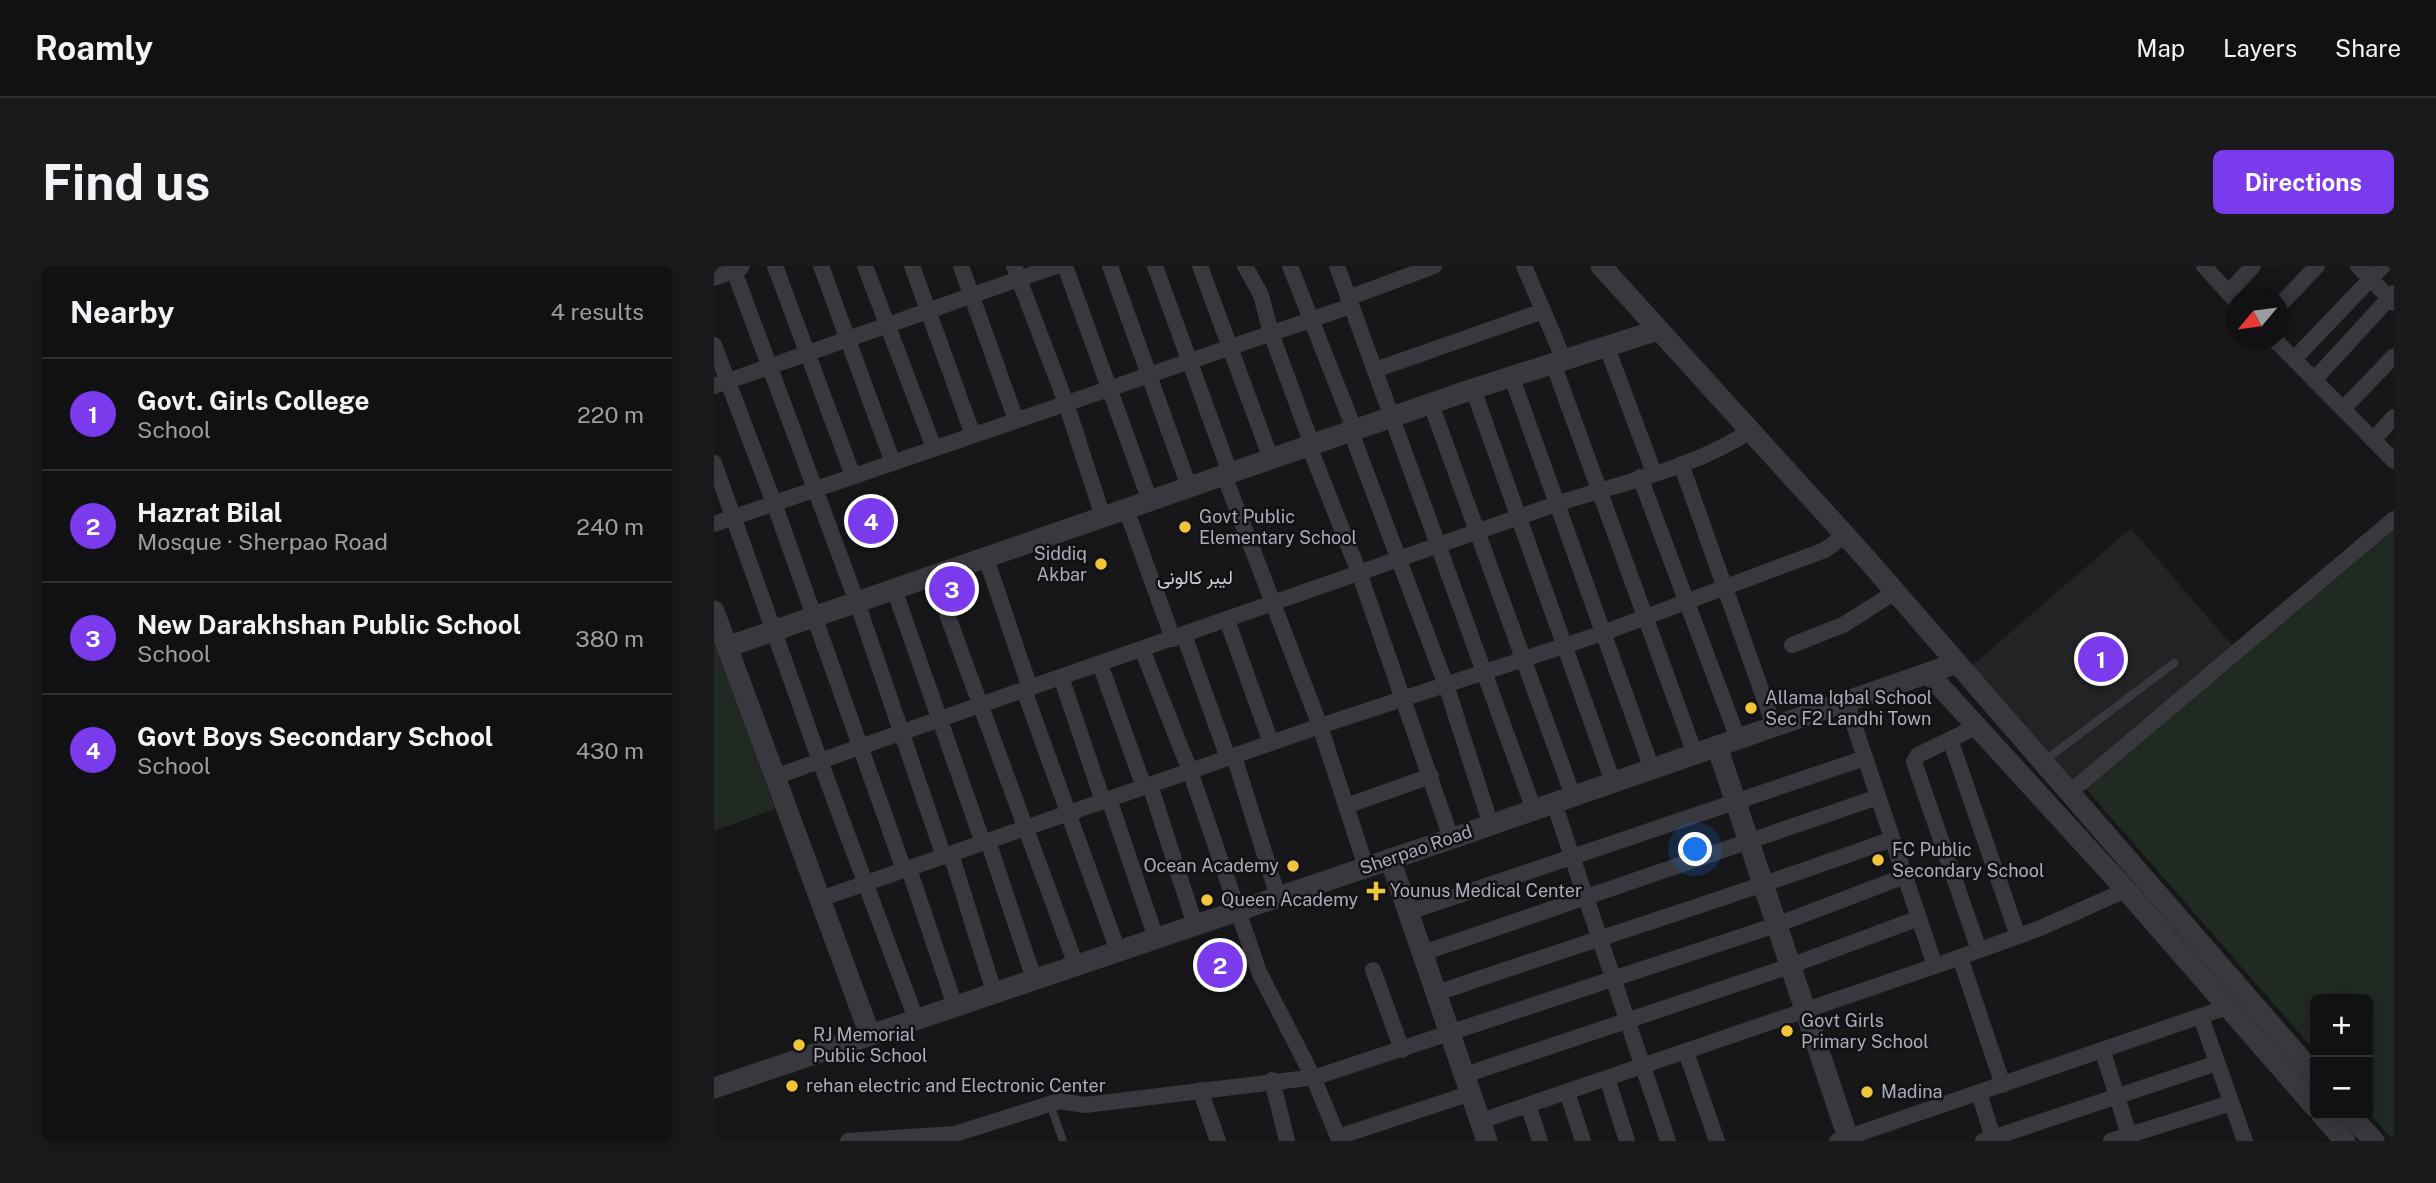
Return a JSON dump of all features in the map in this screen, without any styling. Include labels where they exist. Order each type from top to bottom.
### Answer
[{"type":"street","points":[[775,266],[853,476]]},
{"type":"street","points":[[821,266],[893,463]]},
{"type":"street","points":[[864,266],[889,324],[934,448]]},
{"type":"street","points":[[912,266],[973,435]]},
{"type":"street","points":[[961,266],[1016,420]]},
{"type":"street","points":[[720,384],[971,295],[1017,272],[1056,266]]},
{"type":"street","points":[[1065,266],[1150,501]]},
{"type":"street","points":[[1110,266],[1189,487]]},
{"type":"street","points":[[1155,266],[1273,604],[1320,726],[1366,867]]},
{"type":"street","points":[[1200,266],[1271,459]]},
{"type":"street","points":[[1245,266],[1261,295],[1271,333],[1404,698],[1451,838]]},
{"type":"street","points":[[1290,266],[1446,685],[1491,825]]},
{"type":"street","points":[[1336,266],[1436,547],[1485,672],[1553,803]]},
{"type":"street","points":[[714,524],[1310,320],[1434,266]]},
{"type":"street","points":[[1524,266],[1543,311],[1600,490],[1695,754]]},
{"type":"street","points":[[1601,266],[1895,592],[2310,1069]]},
{"type":"street","points":[[2204,266],[2226,290]]},
{"type":"street","points":[[2239,287],[2253,266]]},
{"type":"street","points":[[2289,295],[2317,266]]},
{"type":"street","points":[[2314,380],[2392,298],[2358,266]]},
{"type":"street","points":[[2294,359],[2383,266]]},
{"type":"street","points":[[728,270],[769,367],[857,602],[994,992]]},
{"type":"street","points":[[1017,272],[1066,403],[1103,517]]},
{"type":"street","points":[[1375,370],[1543,311]]},
{"type":"street","points":[[727,647],[1473,389],[1658,330]]},
{"type":"street","points":[[714,345],[720,384],[774,503],[954,1006]]},
{"type":"street","points":[[1606,345],[1688,601],[1728,743],[1736,802],[1845,1140],[2227,1007]]},
{"type":"street","points":[[2285,350],[2394,461]]},
{"type":"street","points":[[2343,409],[2394,356]]},
{"type":"street","points":[[1512,378],[1559,503],[1652,769]]},
{"type":"street","points":[[1473,389],[1613,782]]},
{"type":"street","points":[[1432,404],[1524,659],[1553,803],[1668,1141]]},
{"type":"street","points":[[2373,440],[2394,417]]},
{"type":"street","points":[[775,777],[1360,575],[1559,503],[1681,464],[1729,446],[1750,431]]},
{"type":"street","points":[[714,463],[820,761],[916,1018]]},
{"type":"street","points":[[1681,464],[1727,586],[1774,726]]},
{"type":"street","points":[[1126,509],[1231,757],[1279,897]]},
{"type":"street","points":[[2068,794],[2394,519]]},
{"type":"street","points":[[820,899],[1320,726],[1603,633],[1825,550],[1845,536]]},
{"type":"street","points":[[986,558],[1067,814],[1118,951]]},
{"type":"street","points":[[933,576],[1076,965]]},
{"type":"street","points":[[894,589],[1034,979]]},
{"type":"street","points":[[1792,645],[1843,625],[1895,592]]},
{"type":"street","points":[[714,611],[870,1035]]},
{"type":"street","points":[[1227,620],[1270,743]]},
{"type":"street","points":[[1142,649],[1190,771],[1259,972],[1313,1077],[1338,1139],[1627,1020],[1790,966],[1919,918]]},
{"type":"street","name":"Sherpao Road","points":[[714,1088],[1491,825],[1957,663]]},
{"type":"street","points":[[1100,664],[1147,786],[1195,925]]},
{"type":"street","points":[[1928,673],[2126,890],[2310,1101]]},
{"type":"street","points":[[1061,677],[1156,938]]},
{"type":"street","points":[[1846,701],[1935,966]]},
{"type":"street","points":[[1978,726],[1951,742],[1918,755],[1914,762],[1979,950]]},
{"type":"street","points":[[1951,742],[2018,936]]},
{"type":"street","points":[[1409,912],[1865,758]]},
{"type":"street","points":[[1346,806],[1430,776]]},
{"type":"street","points":[[1423,953],[1878,797]]},
{"type":"street","points":[[1437,993],[1599,937],[1763,886],[1892,839]]},
{"type":"street","points":[[1390,859],[1484,1131],[1528,1105],[1935,966],[2018,936],[2126,890]]},
{"type":"street","points":[[848,1141],[955,1134],[1059,1101],[1085,1105],[1313,1077],[1451,1035],[1776,925],[1905,876]]},
{"type":"street","points":[[1959,957],[2003,1085]]},
{"type":"street","points":[[1373,970],[1402,1050]]},
{"type":"street","points":[[2201,1017],[2245,1141]]},
{"type":"street","points":[[1686,1052],[1717,1141]]},
{"type":"street","points":[[2103,1052],[2130,1138]]},
{"type":"street","points":[[1979,1093],[1990,1140],[2116,1095],[2217,1063]]},
{"type":"street","points":[[1607,1078],[1627,1141]]},
{"type":"street","points":[[1272,1080],[1287,1141]]},
{"type":"street","points":[[1200,1090],[1218,1141]]},
{"type":"street","points":[[1567,1092],[1583,1141]]},
{"type":"street","points":[[2112,1141],[2130,1138],[2231,1103]]},
{"type":"street","points":[[1528,1105],[1540,1141]]},
{"type":"street","points":[[2326,1120],[2345,1141]]},
{"type":"street","points":[[2355,1120],[2374,1141]]},
{"type":"lane","points":[[2041,763],[2174,663]]},
{"type":"lane","points":[[1049,1104],[1063,1141]]},
{"type":"shaded area","points":[[2131,528],[2234,648],[2071,787],[1968,669]]},
{"type":"shaded area","points":[[2394,530],[2394,1141],[2373,1118],[2373,994],[2310,994],[2310,1045],[2086,789]]},
{"type":"shaded area","points":[[714,641],[775,809],[714,831]]},
{"type":"place","name":"Govt Boys Secondary School","points":[[871,521]]},
{"type":"place","name":"Govt Public Elementary School","points":[[1185,527]]},
{"type":"place","name":"Siddiq Akbar","points":[[1101,564]]},
{"type":"place","name":"New Darakhshan Public School","points":[[952,589]]},
{"type":"place","name":"Govt. Girls College","points":[[2101,659]]},
{"type":"place","name":"Allama Iqbal School Sec F2 Landhi Town","points":[[1751,708]]},
{"type":"place","name":"FC Public Secondary School","points":[[1878,860]]},
{"type":"place","name":"Ocean Academy","points":[[1293,866]]},
{"type":"place","name":"Younus Medical Center","points":[[1376,891]]},
{"type":"place","name":"Queen Academy","points":[[1207,900]]},
{"type":"place","name":"Hazrat Bilal","points":[[1220,965]]},
{"type":"place","name":"Govt Girls Primary School","points":[[1787,1031]]},
{"type":"place","name":"RJ Memorial Public School","points":[[799,1045]]},
{"type":"place","name":"rehan electric and Electronic Center","points":[[792,1086]]},
{"type":"place","name":"Madina","points":[[1867,1092]]},
{"type":"district","name":"لیبر کالونی","points":[[1195,577]]}]
